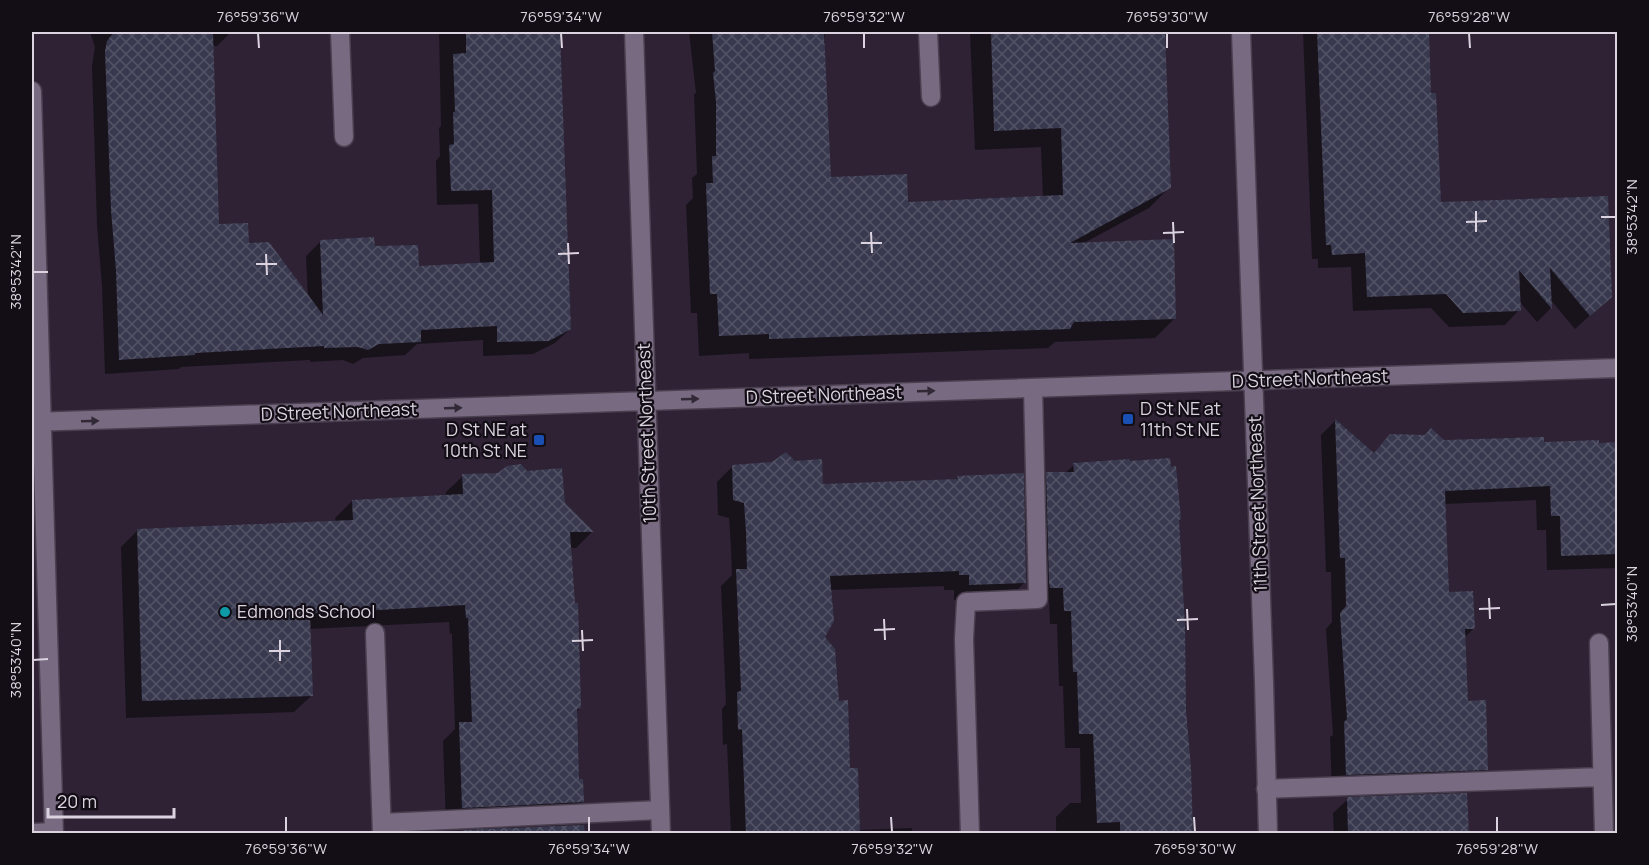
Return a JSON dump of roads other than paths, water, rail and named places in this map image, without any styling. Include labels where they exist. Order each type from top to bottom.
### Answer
[{"type":"street","points":[[340,32],[344,137]]},
{"type":"street","name":"10th Street Northeast","points":[[634,32],[661,834]]},
{"type":"street","points":[[928,32],[931,97]]},
{"type":"street","name":"11th Street Northeast","points":[[1241,32],[1268,834]]},
{"type":"street","points":[[32,91],[37,422],[54,833],[32,833]]},
{"type":"street","name":"D Street Northeast","points":[[37,422],[1617,368]]},
{"type":"street","points":[[970,834],[964,639],[966,602],[1038,599],[1033,388]]},
{"type":"street","points":[[375,633],[382,828],[660,810]]},
{"type":"street","points":[[1599,643],[1604,834]]},
{"type":"street","points":[[1266,789],[1602,777]]},
{"type":"place","name":"D St NE at 11th St NE","points":[[1128,419]]},
{"type":"place","name":"D St NE at 10th St NE","points":[[539,440]]},
{"type":"place","name":"Edmonds School","points":[[225,612]]}]
